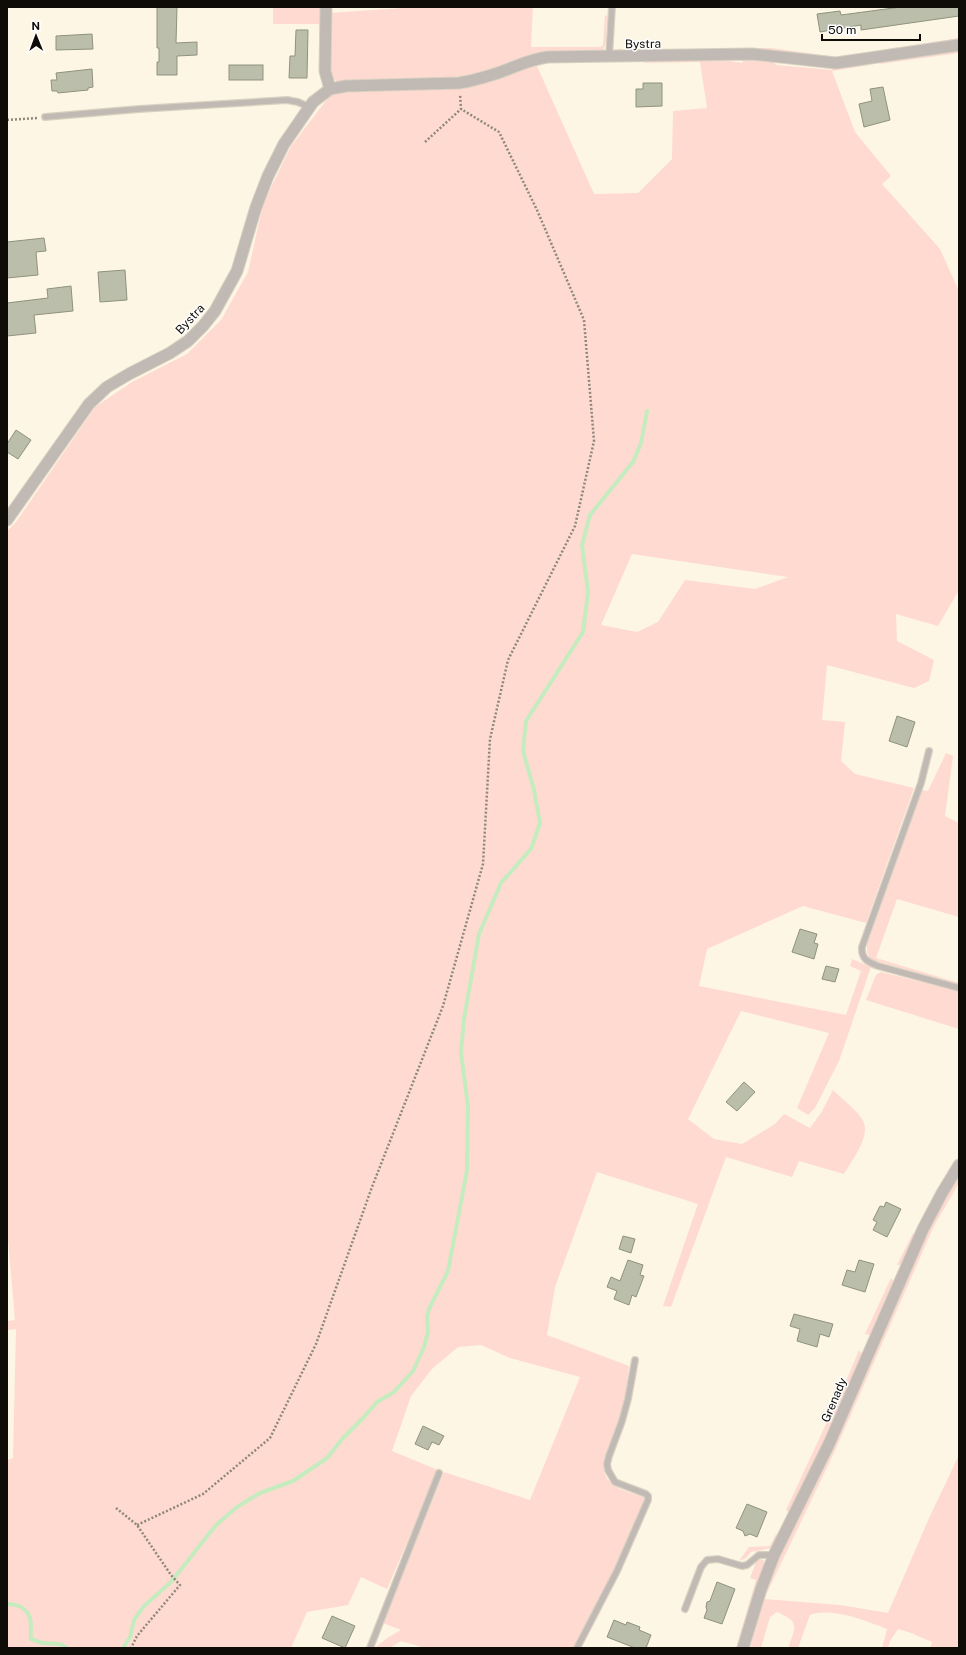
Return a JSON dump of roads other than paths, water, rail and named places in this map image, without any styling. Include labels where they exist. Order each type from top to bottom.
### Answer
[{"type":"street","points":[[326,7],[325,72],[330,89]]},
{"type":"street","name":"Bystra","points":[[7,520],[89,404],[107,387],[129,374],[170,354],[188,341],[215,311],[238,271],[256,207],[268,176],[284,144],[309,107],[330,89],[357,85],[459,83],[483,78],[539,58],[559,56],[609,57],[752,54],[836,63],[959,44]]},
{"type":"street","name":"Grenady","points":[[743,1648],[761,1589],[774,1555],[829,1444],[923,1229],[942,1193],[959,1166]]},
{"type":"lane","points":[[609,57],[612,7]]},
{"type":"lane","points":[[45,117],[139,109],[287,100],[298,102],[309,107]]},
{"type":"lane","points":[[929,751],[921,783],[862,947],[862,956],[868,962],[878,966],[959,988]]},
{"type":"lane","points":[[577,1648],[617,1571],[648,1500],[648,1496],[646,1494],[614,1482],[608,1470],[609,1456],[622,1422],[628,1399],[635,1360]]},
{"type":"lane","points":[[370,1648],[439,1473]]},
{"type":"lane","points":[[685,1609],[701,1567],[707,1560],[718,1559],[735,1566],[742,1566],[747,1565],[758,1555],[774,1555]]},
{"type":"waterway","points":[[123,1648],[130,1637],[134,1620],[144,1606],[171,1582],[216,1525],[237,1507],[260,1493],[293,1481],[327,1458],[342,1439],[377,1402],[394,1392],[413,1371],[424,1347],[428,1332],[427,1317],[429,1309],[448,1271],[467,1170],[468,1107],[461,1052],[464,1019],[479,934],[501,883],[531,849],[540,823],[534,790],[523,751],[526,721],[583,632],[588,592],[582,545],[590,515],[633,462],[641,443],[647,411]]},
{"type":"waterway","points":[[7,1604],[22,1607],[27,1612],[31,1621],[31,1639],[42,1643],[60,1644],[67,1648]]}]
